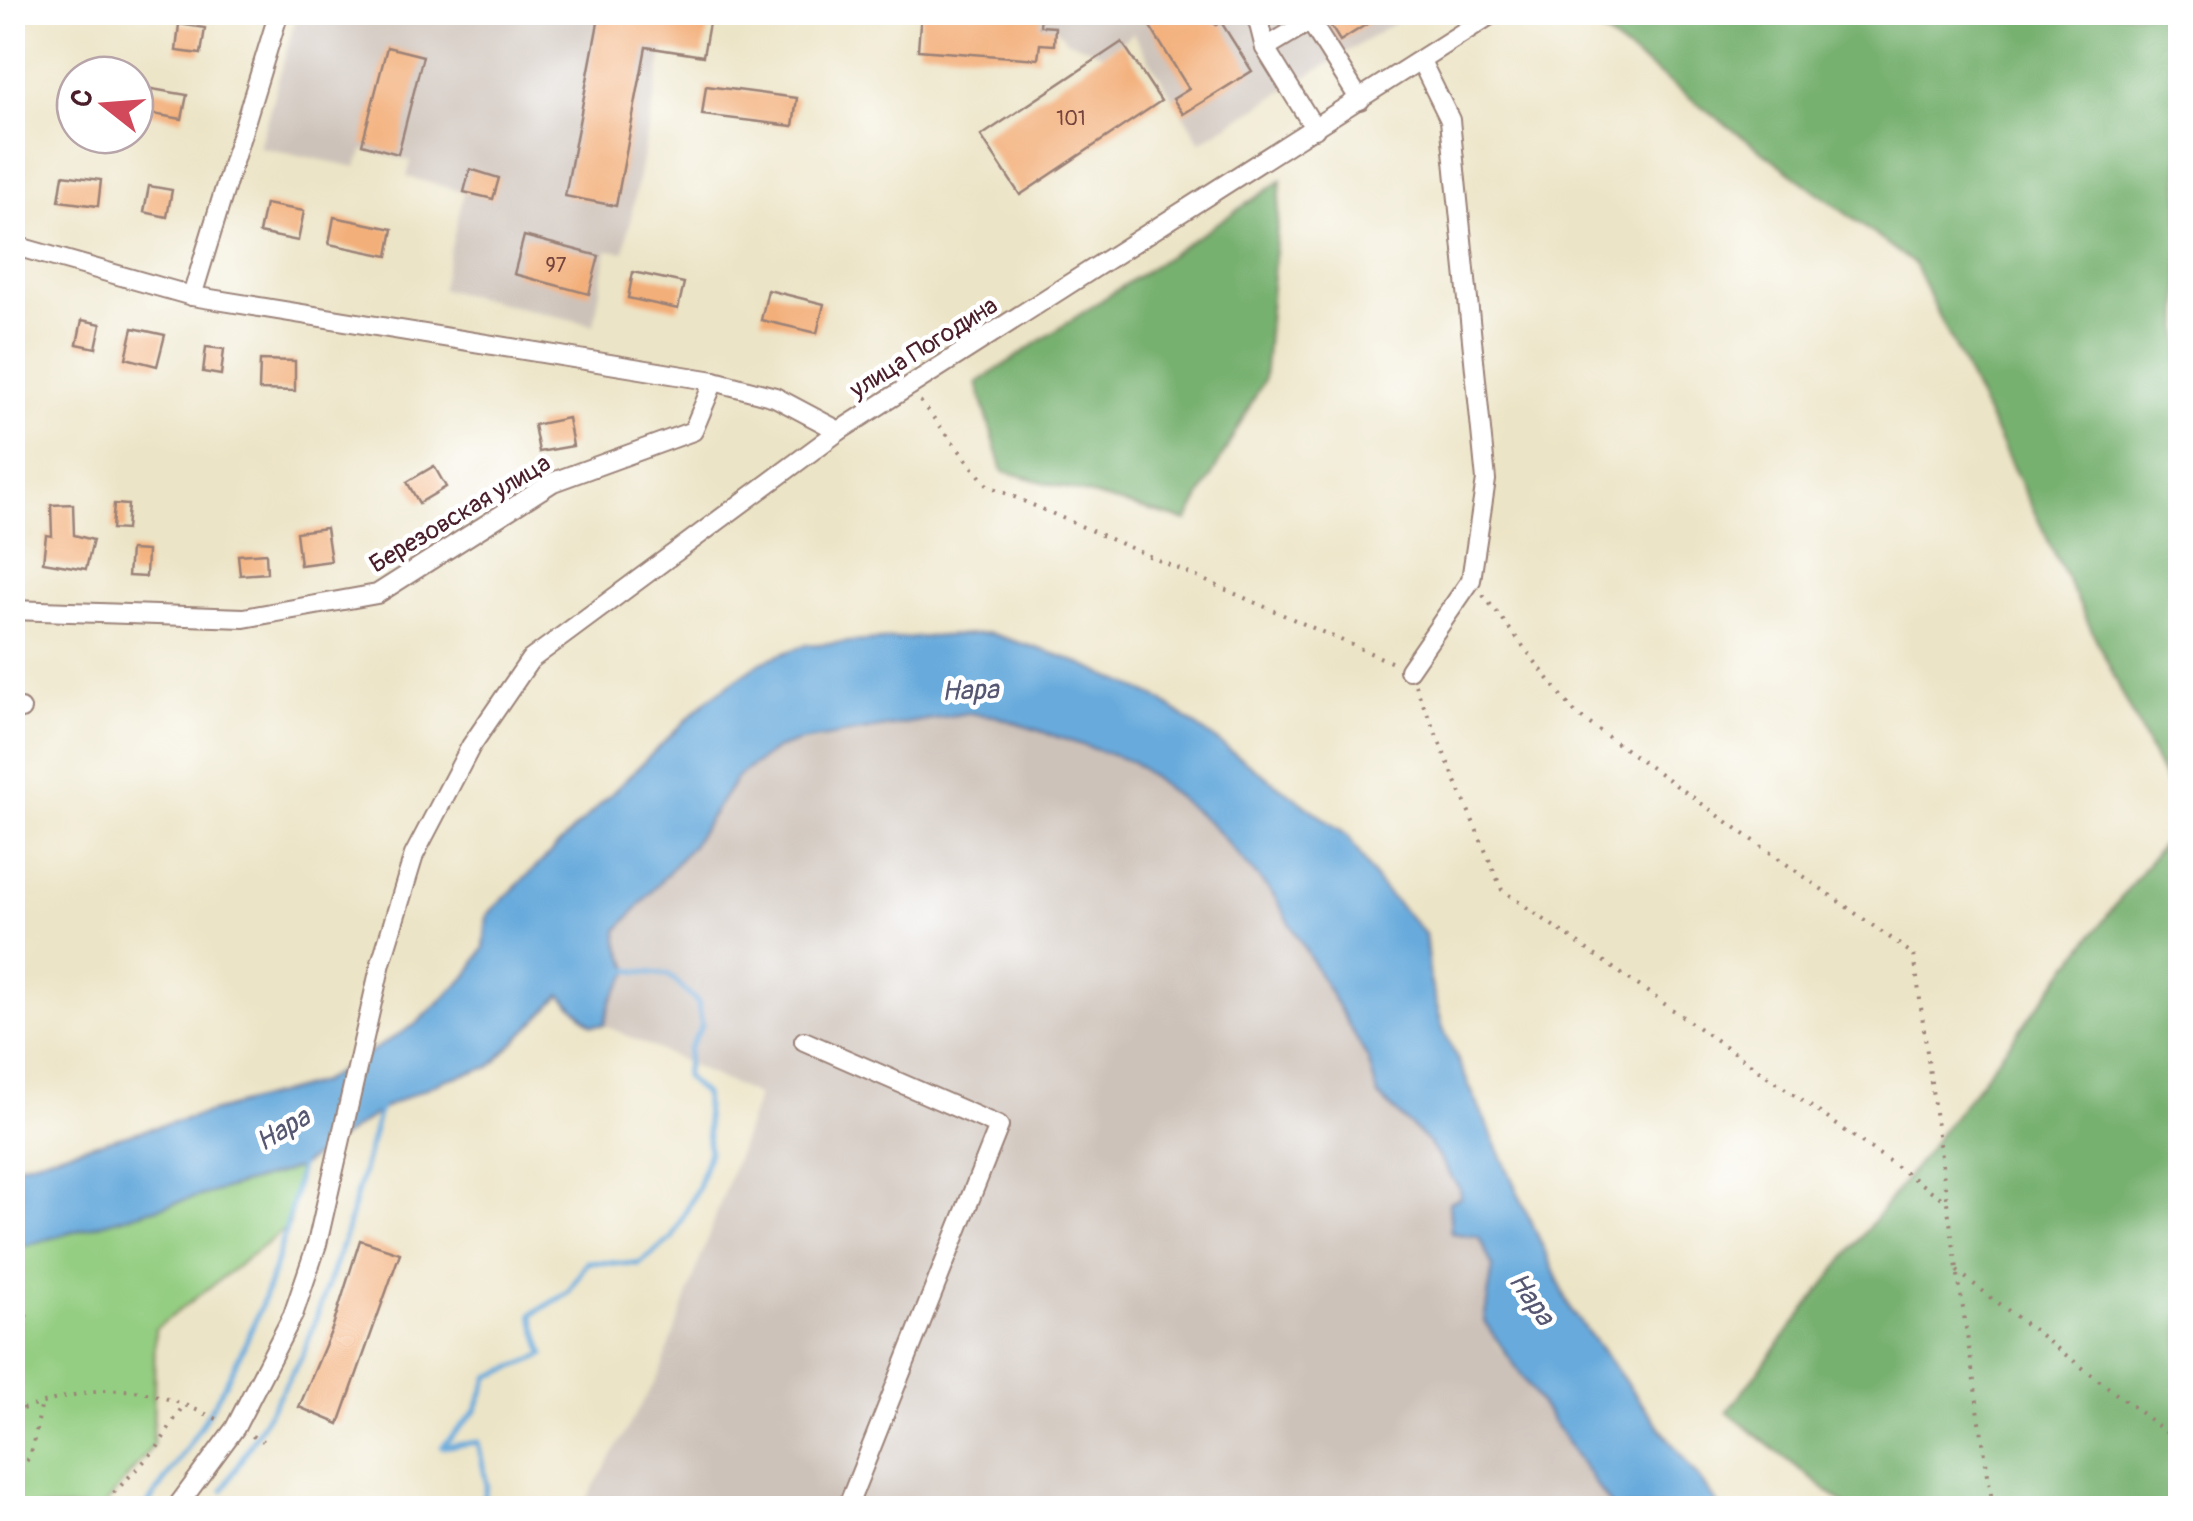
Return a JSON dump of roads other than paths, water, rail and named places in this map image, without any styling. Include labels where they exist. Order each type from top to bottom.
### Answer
[{"type":"street","points":[[192,296],[279,12]]},
{"type":"street","points":[[1256,12],[1266,48],[1316,128]]},
{"type":"street","name":"улица Погодина","points":[[12,245],[192,296],[714,380],[775,397],[839,432],[1495,12]]},
{"type":"street","points":[[1266,48],[1312,17],[1360,100]]},
{"type":"street","points":[[1408,670],[1471,580],[1486,480],[1450,120],[1421,61]]},
{"type":"street","name":"Березовская улица","points":[[12,610],[244,618],[376,594],[553,482],[693,431],[714,380]]},
{"type":"street","points":[[176,1508],[236,1428],[293,1315],[317,1244],[381,963],[414,855],[471,746],[530,660],[839,432]]},
{"type":"street","points":[[804,1041],[999,1126],[847,1508]]},
{"type":"water","name":"Нара","points":[[989,633],[1064,657],[1155,696],[1348,836],[1379,884],[1425,934],[1430,980],[1443,1028],[1572,1311],[1721,1508],[1612,1508],[1484,1321],[1493,1267],[1479,1237],[1451,1233],[1449,1202],[1460,1198],[1459,1188],[1429,1143],[1378,1095],[1368,1059],[1275,897],[1211,824],[1133,762],[995,716],[967,713],[798,742],[776,749],[738,776],[692,845],[618,930],[618,942],[630,971],[611,1001],[604,1025],[592,1025],[561,995],[490,1067],[444,1080],[385,1107],[298,1168],[13,1249],[13,1166],[321,1082],[416,1024],[467,976],[484,948],[487,915],[706,701],[761,662],[805,645]]},
{"type":"waterway","points":[[480,1508],[487,1485],[478,1442],[442,1447],[476,1411],[489,1377],[544,1355],[532,1314],[568,1293],[587,1262],[639,1264],[672,1238],[698,1187],[709,1151],[704,1094],[685,1077],[689,1049],[702,1025],[698,1003],[669,975],[627,970]]},
{"type":"waterway","points":[[223,1490],[303,1355],[347,1230],[380,1107]]},
{"type":"waterway","points":[[145,1508],[200,1427],[244,1346],[277,1260],[300,1165]]}]
